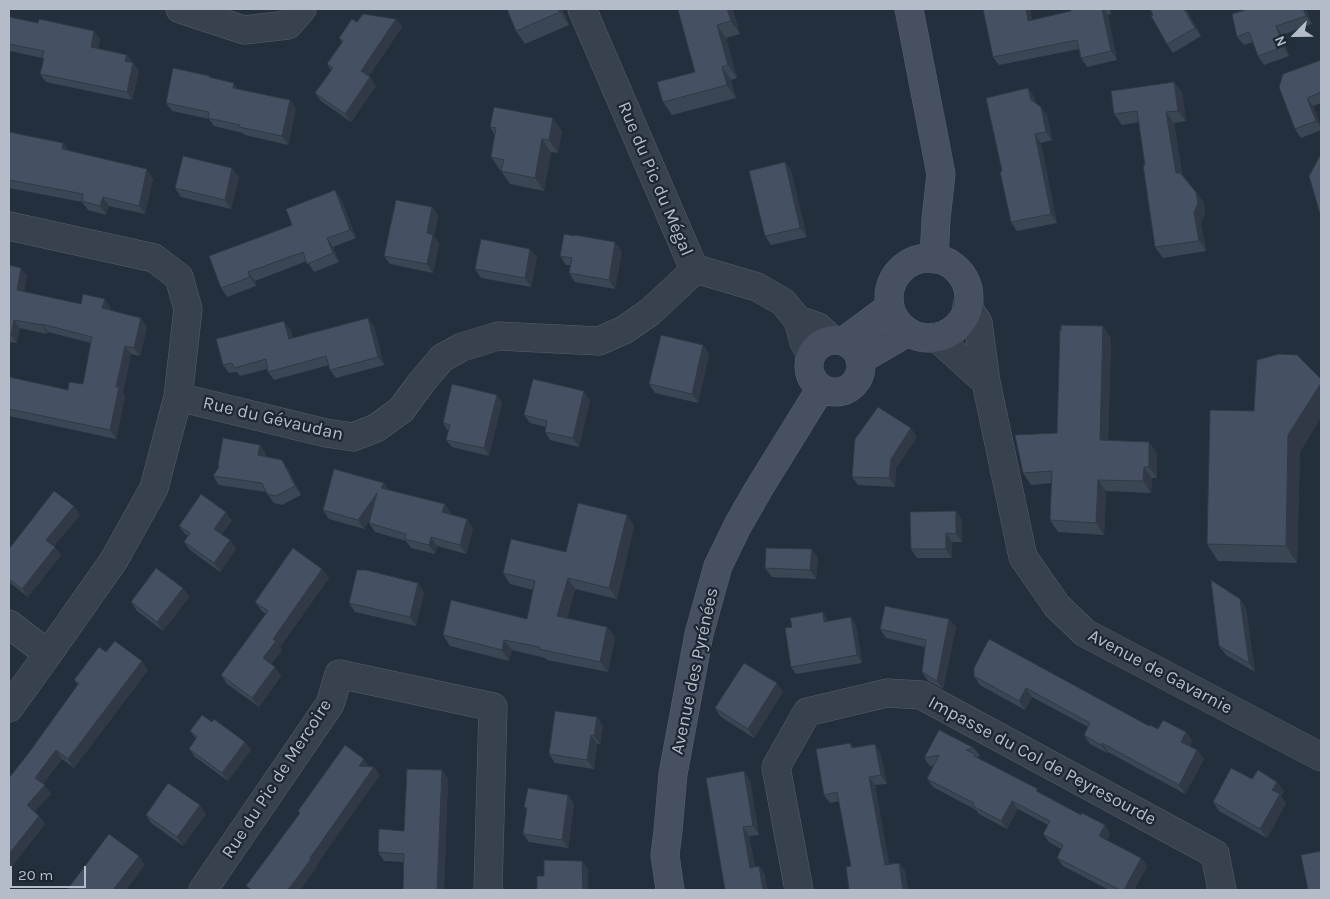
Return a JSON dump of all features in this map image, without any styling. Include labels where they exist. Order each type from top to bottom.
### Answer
[{"type":"main road","points":[[909,9],[942,174],[936,219],[934,258]]},
{"type":"main road","points":[[925,258],[934,258],[949,264],[961,275],[967,290],[967,306],[965,314],[950,332],[936,337],[921,337],[908,332],[898,324],[890,307],[890,290],[896,275],[902,268],[909,263],[925,258]]},
{"type":"main road","points":[[837,349],[890,307]]},
{"type":"main road","points":[[837,349],[861,366],[858,378],[850,388],[832,392],[821,388],[810,377],[808,361],[837,349],[908,332]]},
{"type":"main road","name":"Avenue des Pyrénées","points":[[670,890],[665,855],[673,774],[699,634],[718,566],[758,490],[821,388]]},
{"type":"street","points":[[180,9],[244,30],[288,25],[302,9]]},
{"type":"street","name":"Rue du Pic du Mégal","points":[[582,9],[691,262],[696,269],[757,287],[783,302],[798,320],[818,327],[837,349]]},
{"type":"street","points":[[9,226],[154,258],[179,277],[188,309],[178,397],[154,488],[114,560],[9,708]]},
{"type":"street","name":"Rue du Gévaudan","points":[[178,397],[326,433],[353,437],[376,428],[401,410],[442,358],[462,347],[498,336],[599,340],[624,330],[650,312],[696,269]]},
{"type":"street","name":"Avenue de Gavarnie","points":[[967,306],[978,323],[986,382],[1023,557],[1057,606],[1085,633],[1321,758]]},
{"type":"street","points":[[936,337],[986,382]]},
{"type":"street","points":[[9,624],[48,654]]},
{"type":"street","name":"Rue du Pic de Mercoire","points":[[203,890],[330,704],[339,674],[493,707],[488,890]]},
{"type":"street","name":"Impasse du Col de Peyresourde","points":[[799,890],[776,767],[807,712],[887,693],[921,695],[1215,854],[1222,890]]},
{"type":"building","points":[[507,9],[558,9],[560,12],[516,31]]},
{"type":"building","points":[[727,9],[731,21],[717,25],[728,65],[722,67],[727,85],[663,102],[657,82],[695,72],[678,10]]},
{"type":"building","points":[[983,9],[1026,9],[1028,21],[1071,11],[1070,9],[1102,9],[1111,51],[1081,58],[1077,40],[993,57]]},
{"type":"building","points":[[1150,9],[1184,9],[1195,28],[1167,44],[1151,16],[1153,15]]},
{"type":"building","points":[[1248,9],[1303,9],[1306,16],[1276,26],[1283,47],[1258,56],[1249,32],[1237,37],[1232,14]]},
{"type":"building","points":[[363,14],[396,19],[361,71],[370,77],[345,114],[315,93],[333,68],[327,64],[343,41],[339,38],[352,19],[357,22]]},
{"type":"building","points":[[9,17],[38,23],[39,19],[94,31],[91,47],[127,55],[125,61],[133,63],[127,92],[40,74],[44,51],[9,44]]},
{"type":"building","points":[[1321,60],[1321,92],[1307,98],[1316,121],[1295,129],[1279,87],[1283,74]]},
{"type":"building","points":[[173,68],[234,83],[233,88],[290,100],[282,136],[208,118],[209,112],[166,103]]},
{"type":"building","points":[[1174,82],[1178,111],[1166,112],[1176,173],[1180,173],[1196,192],[1198,203],[1194,213],[1199,241],[1155,247],[1137,111],[1114,114],[1111,91]]},
{"type":"building","points":[[1028,88],[1031,100],[1041,107],[1046,132],[1035,134],[1051,214],[1011,222],[986,98]]},
{"type":"building","points":[[494,107],[553,118],[549,140],[542,139],[535,178],[501,171],[504,160],[491,157],[496,128],[490,127]]},
{"type":"building","points":[[9,132],[63,143],[62,149],[147,169],[139,206],[103,197],[100,206],[82,201],[83,194],[9,180]]},
{"type":"building","points":[[1321,154],[1321,217],[1309,176]]},
{"type":"building","points":[[183,156],[232,168],[225,200],[175,188]]},
{"type":"building","points":[[785,162],[800,228],[765,236],[749,171]]},
{"type":"building","points":[[335,190],[350,230],[327,238],[333,253],[307,264],[303,252],[248,272],[250,277],[221,288],[209,256],[292,225],[286,209]]},
{"type":"building","points":[[396,200],[432,207],[427,233],[433,235],[427,264],[384,256]]},
{"type":"building","points":[[564,234],[615,242],[609,280],[569,273],[572,258],[560,256]]},
{"type":"building","points":[[481,239],[530,249],[525,278],[475,269]]},
{"type":"building","points":[[9,265],[21,268],[17,290],[81,304],[83,294],[105,299],[102,308],[141,318],[134,348],[125,346],[116,387],[119,387],[110,430],[9,409],[9,377],[68,390],[69,382],[83,384],[92,337],[42,324],[14,320],[11,335],[9,334]]},
{"type":"building","points":[[368,318],[378,357],[330,370],[326,356],[268,372],[266,359],[234,368],[232,363],[223,365],[216,339],[284,321],[289,339]]},
{"type":"building","points":[[1061,325],[1103,326],[1100,440],[1149,442],[1149,467],[1144,467],[1143,481],[1098,480],[1096,523],[1050,520],[1052,471],[1023,473],[1015,435],[1057,433]]},
{"type":"building","points":[[661,335],[703,345],[692,394],[649,384]]},
{"type":"building","points":[[1279,354],[1297,355],[1321,379],[1321,383],[1288,435],[1286,546],[1207,544],[1210,410],[1254,411],[1257,360]]},
{"type":"building","points":[[533,379],[584,391],[573,438],[545,432],[547,421],[524,415]]},
{"type":"building","points":[[452,384],[497,395],[484,448],[446,440],[450,425],[443,423]]},
{"type":"building","points":[[878,407],[911,428],[891,459],[889,478],[852,477],[855,439]]},
{"type":"building","points":[[223,438],[260,445],[258,455],[282,460],[295,486],[276,496],[267,494],[262,483],[213,476],[219,467]]},
{"type":"building","points":[[334,469],[384,483],[381,488],[445,504],[442,512],[467,519],[460,545],[431,537],[429,545],[405,539],[406,534],[369,523],[377,493],[358,520],[323,510]]},
{"type":"building","points":[[54,491],[74,506],[46,540],[55,547],[22,589],[9,579],[9,549]]},
{"type":"building","points":[[201,494],[226,512],[214,529],[230,540],[214,563],[184,542],[190,533],[179,526]]},
{"type":"building","points":[[578,503],[627,515],[609,588],[568,578],[557,616],[607,627],[600,662],[504,640],[502,650],[443,635],[451,600],[527,619],[535,581],[503,573],[511,539],[566,552]]},
{"type":"building","points":[[956,511],[956,534],[946,533],[946,549],[911,549],[910,512]]},
{"type":"building","points":[[293,548],[322,569],[273,639],[276,641],[263,658],[275,667],[252,698],[221,675],[268,611],[255,602]]},
{"type":"building","points":[[766,548],[812,549],[810,570],[765,568]]},
{"type":"building","points":[[156,568],[183,588],[157,622],[131,602]]},
{"type":"building","points":[[357,570],[366,570],[418,583],[410,617],[349,603]]},
{"type":"building","points":[[1211,580],[1240,599],[1249,663],[1219,646]]},
{"type":"building","points":[[885,606],[949,619],[937,681],[922,672],[926,640],[880,629]]},
{"type":"building","points":[[823,612],[824,622],[851,617],[857,655],[791,667],[785,628],[792,627],[790,618]]},
{"type":"building","points":[[989,639],[1149,726],[1158,729],[1163,720],[1186,732],[1181,742],[1197,750],[1179,785],[1084,735],[1090,723],[1026,688],[1019,701],[974,676],[974,668]]},
{"type":"building","points":[[115,641],[142,661],[68,759],[56,750],[35,778],[45,785],[27,805],[39,816],[9,854],[9,778],[79,683],[74,680],[99,647],[106,652]]},
{"type":"building","points":[[744,663],[777,683],[748,729],[715,708]]},
{"type":"building","points":[[555,711],[597,717],[594,736],[591,735],[587,760],[549,754]]},
{"type":"building","points":[[202,715],[212,722],[214,719],[245,742],[222,773],[189,749],[197,737],[190,731]]},
{"type":"building","points":[[939,730],[974,748],[966,750],[975,754],[974,756],[1038,789],[1036,791],[1081,815],[1082,813],[1105,825],[1099,836],[1141,858],[1124,890],[1120,890],[1057,858],[1063,845],[1043,834],[1050,821],[1012,801],[1001,821],[973,806],[974,803],[927,779],[939,755],[924,758]]},
{"type":"building","points":[[850,743],[852,748],[875,744],[881,775],[869,777],[885,865],[899,863],[903,890],[849,890],[846,867],[851,866],[837,792],[824,795],[816,749]]},
{"type":"building","points":[[345,745],[364,759],[359,766],[374,767],[311,859],[288,890],[252,890],[246,886],[300,813],[298,811]]},
{"type":"building","points":[[1231,768],[1252,779],[1258,770],[1277,782],[1272,790],[1280,794],[1260,829],[1213,802]]},
{"type":"building","points":[[407,769],[442,770],[437,890],[403,890],[404,854],[378,852],[379,829],[404,831]]},
{"type":"building","points":[[744,771],[753,826],[743,827],[750,868],[759,866],[763,890],[725,890],[706,778]]},
{"type":"building","points":[[168,783],[200,805],[177,837],[146,815]]},
{"type":"building","points":[[528,788],[568,795],[562,840],[523,834],[527,808],[524,807]]},
{"type":"building","points":[[109,834],[139,856],[113,890],[67,890]]},
{"type":"building","points":[[1321,851],[1321,890],[1308,890],[1301,855]]},
{"type":"building","points":[[544,860],[582,861],[583,890],[537,890],[537,876],[544,876]]}]
